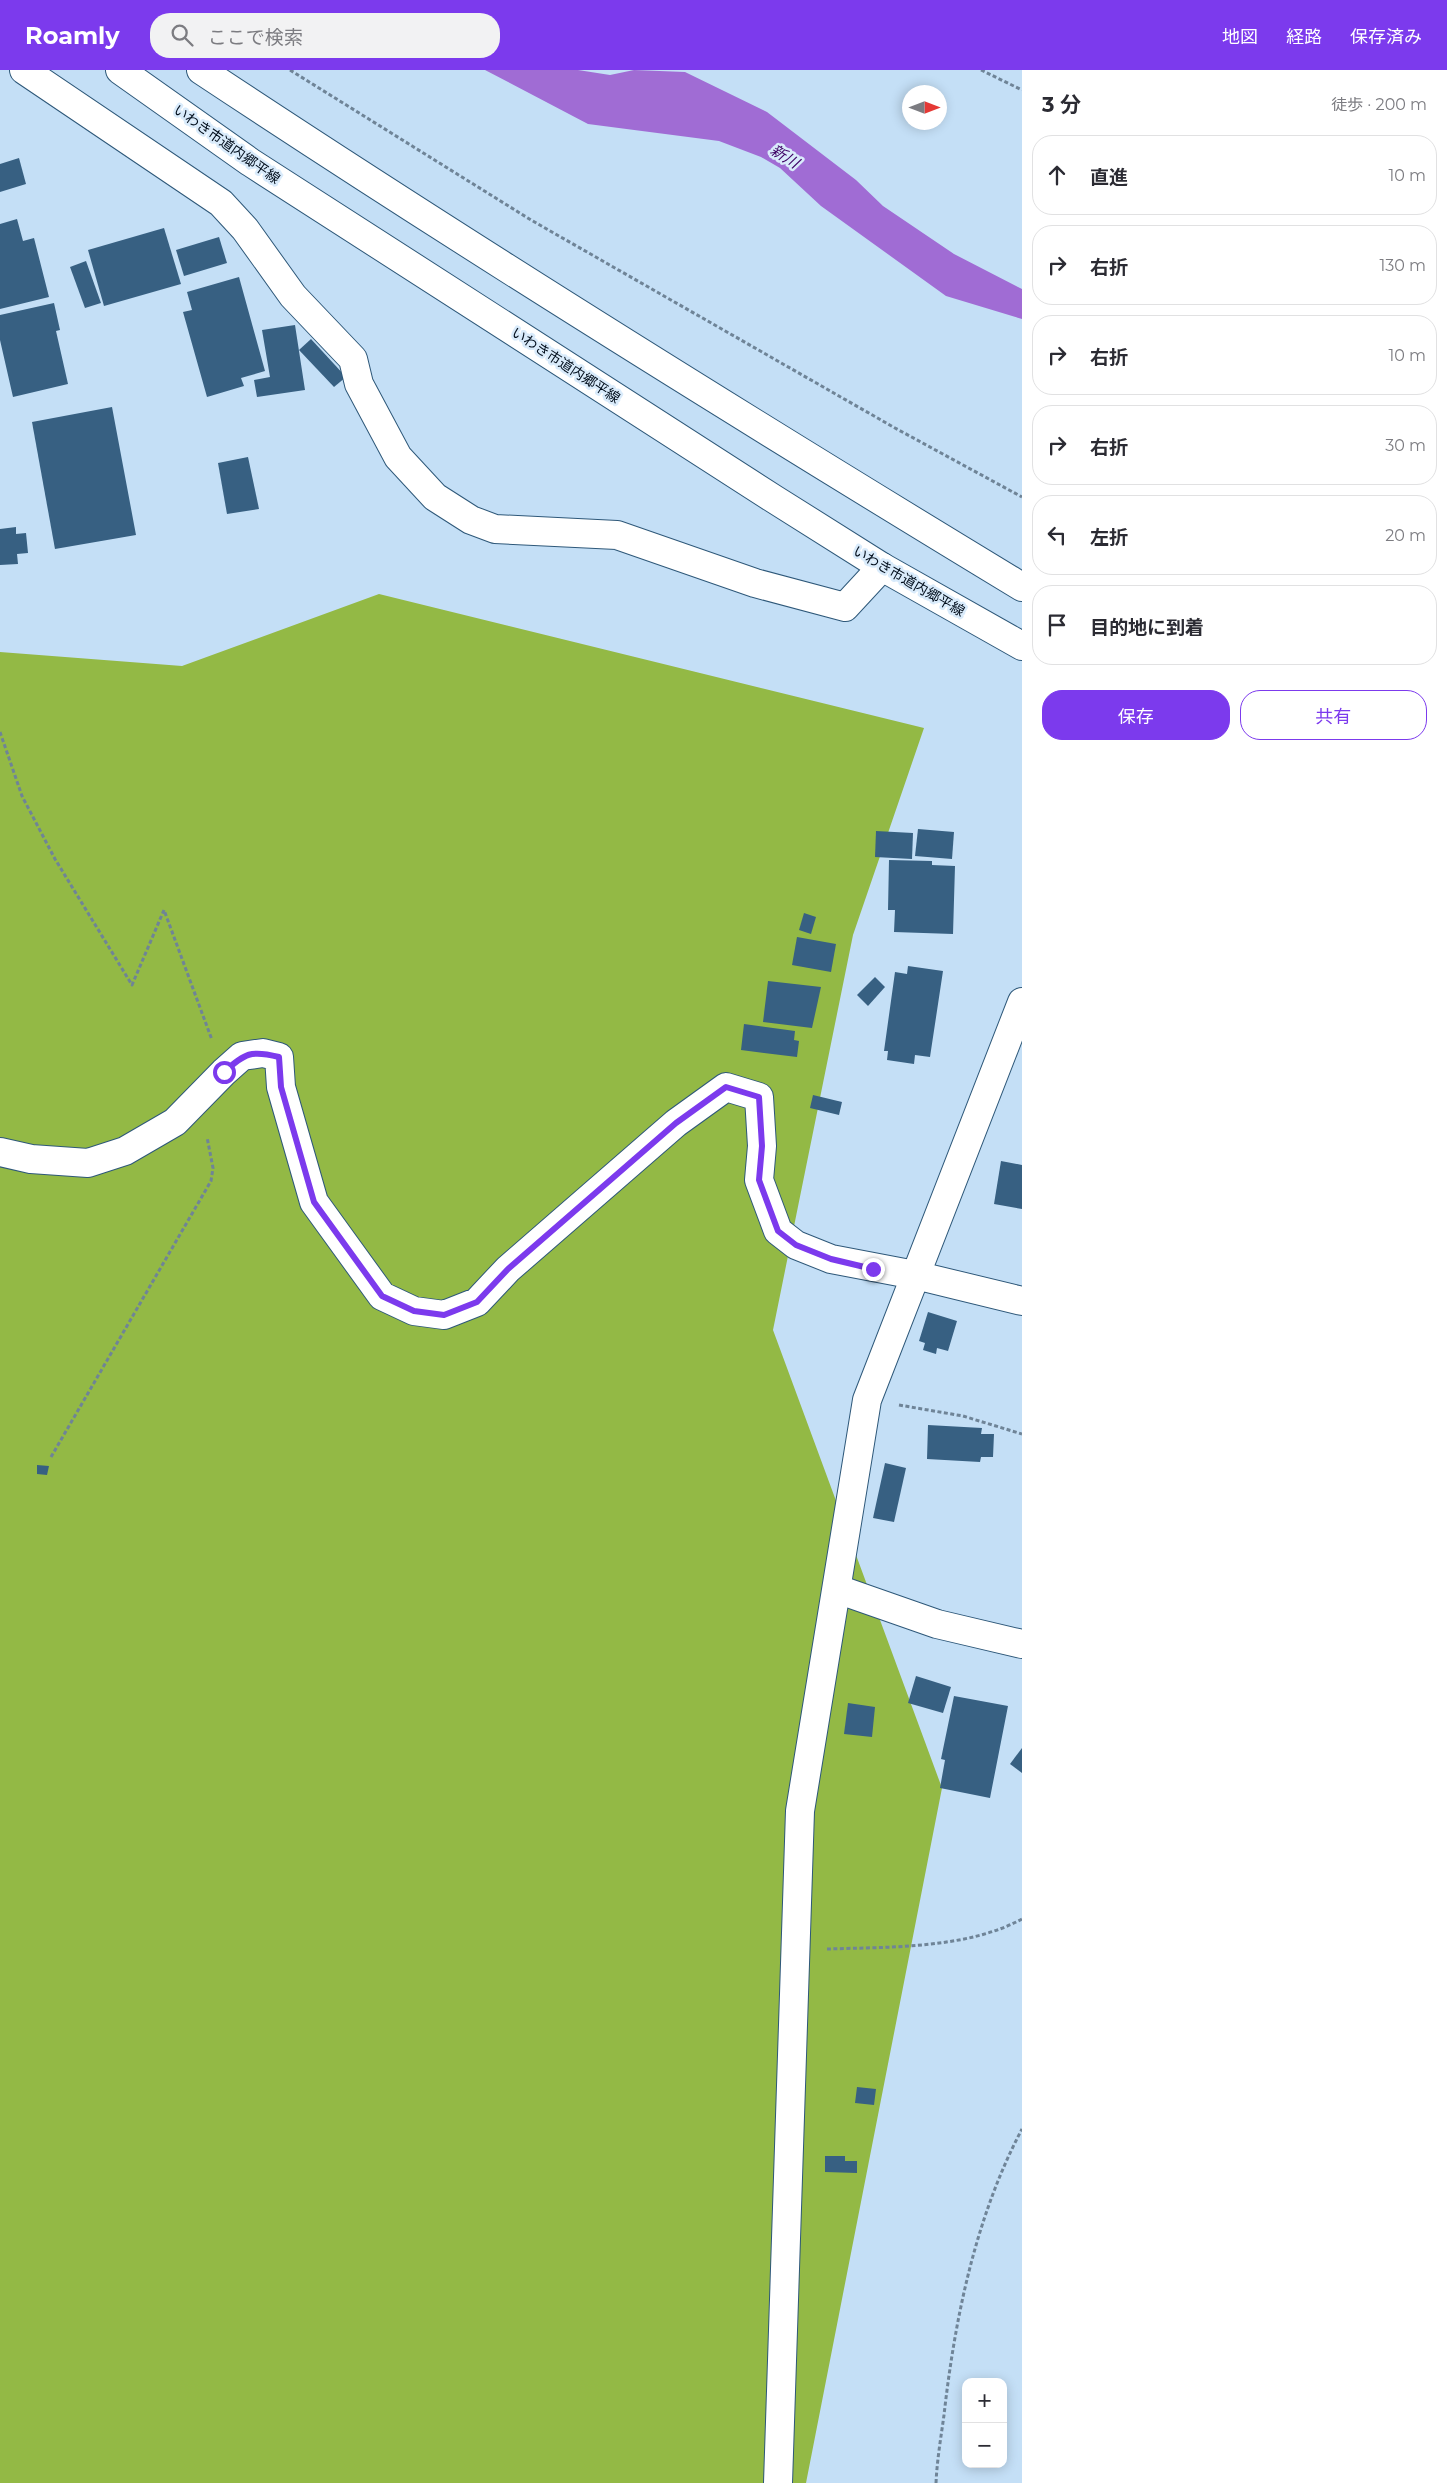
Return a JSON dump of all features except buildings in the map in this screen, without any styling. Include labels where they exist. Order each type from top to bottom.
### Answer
[{"type":"street","points":[[24,70],[221,203],[245,229],[293,296],[353,359],[359,384],[398,457],[435,498],[472,520],[496,529],[617,536],[754,583],[845,607],[882,567]]},
{"type":"street","name":"いわき市道内郷平線","points":[[120,70],[250,162],[882,567],[1022,646]]},
{"type":"street","points":[[201,70],[386,193],[819,464],[1022,587]]},
{"type":"street","points":[[778,2483],[800,1811],[867,1400],[1000,1056],[1021,1013]]},
{"type":"street","points":[[0,1152],[31,1160],[88,1163],[125,1151],[175,1122],[242,1056],[263,1053],[279,1057],[281,1087],[314,1202],[382,1296],[414,1311],[444,1315],[477,1302],[508,1269],[676,1123],[726,1087],[759,1097],[762,1146],[759,1180],[778,1231],[796,1245],[831,1259],[915,1275],[1022,1301]]},
{"type":"street","points":[[837,1589],[937,1624],[1022,1644]]},
{"type":"path","points":[[290,70],[531,220],[1022,498]]},
{"type":"path","points":[[981,70],[1022,90]]},
{"type":"path","points":[[0,732],[22,796],[55,860],[132,985],[164,910],[224,1072]]},
{"type":"path","points":[[51,1457],[210,1181],[213,1168],[208,1139],[191,1105]]},
{"type":"path","points":[[867,1400],[963,1416],[1022,1434]]},
{"type":"path","points":[[795,1949],[900,1948],[1005,1928],[1022,1919]]},
{"type":"path","points":[[936,2483],[950,2365],[976,2243],[1002,2168],[1022,2129]]},
{"type":"green space","points":[[379,594],[924,728],[853,935],[773,1330],[942,1788],[806,2483],[0,2483],[0,652],[182,666]]},
{"type":"water","name":"新川","points":[[485,70],[578,70],[610,75],[634,70],[685,72],[767,112],[856,180],[883,206],[954,254],[1022,289],[1022,319],[946,296],[821,206],[780,168],[761,157],[719,141],[588,124]]},
{"type":"route","points":[[224,1072],[242,1056],[263,1053],[279,1057],[281,1087],[314,1202],[382,1296],[414,1311],[444,1315],[477,1302],[508,1269],[676,1123],[726,1087],[759,1097],[762,1146],[759,1180],[778,1231],[796,1245],[831,1259],[873,1269]]}]
